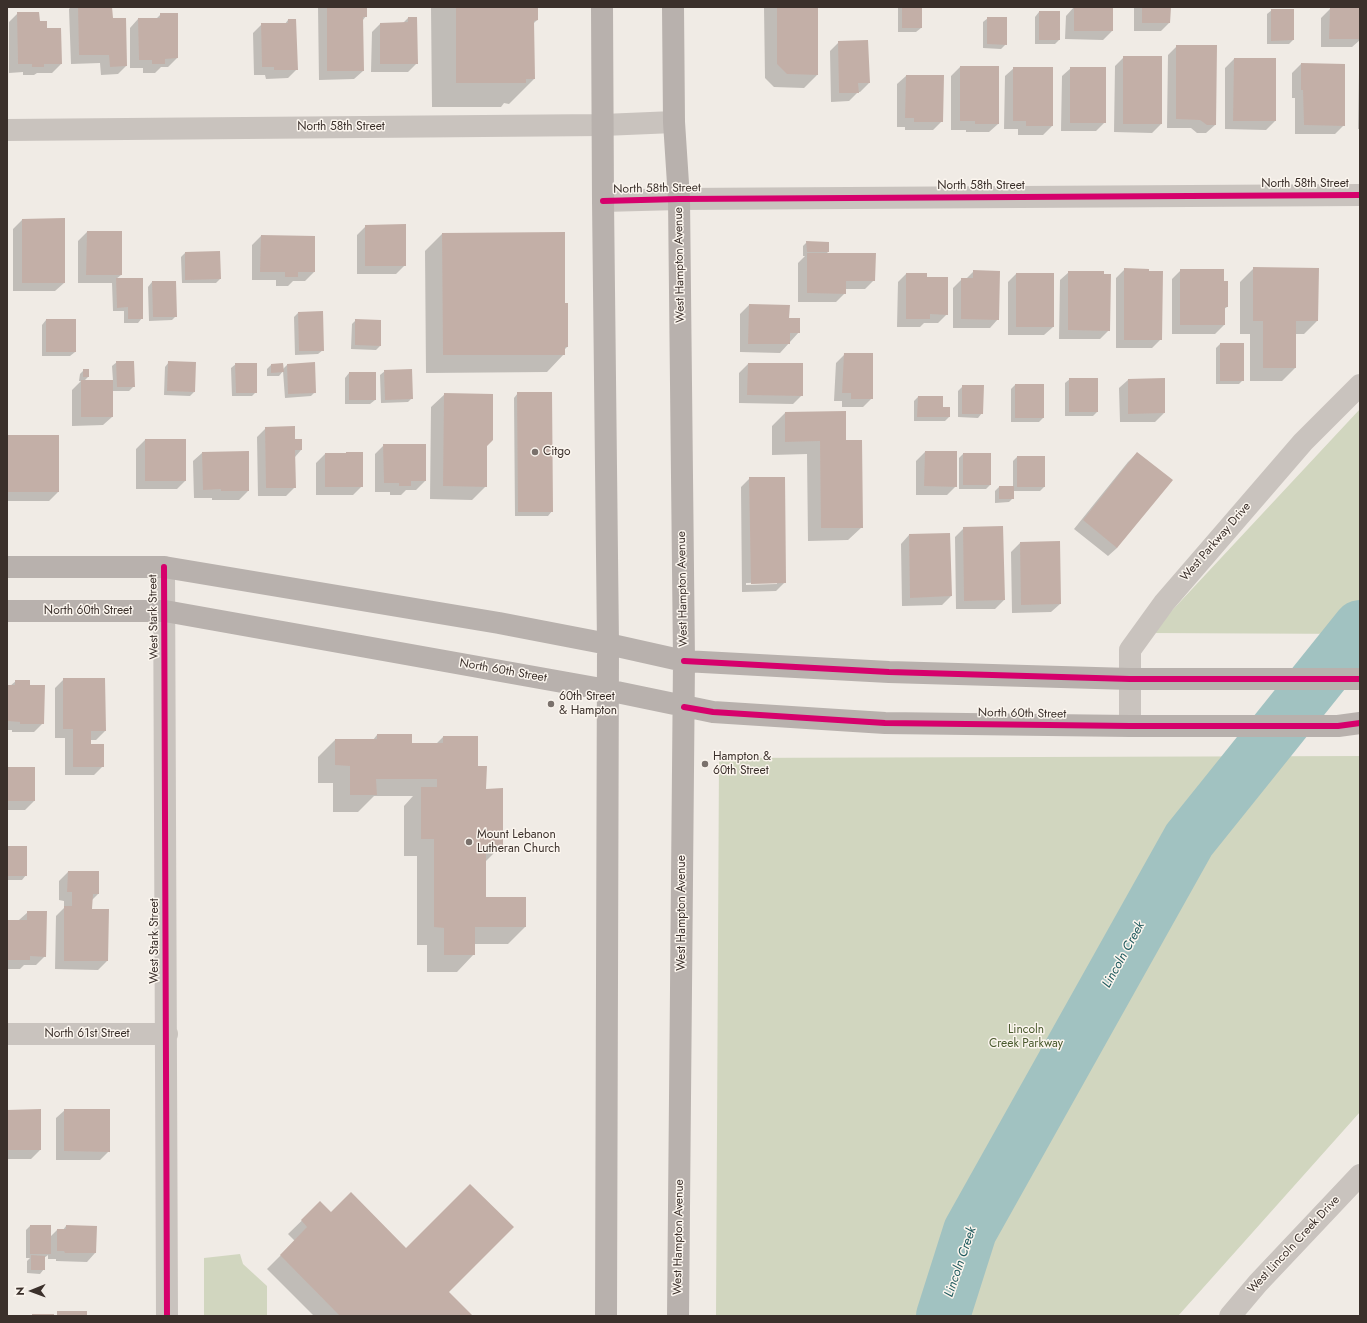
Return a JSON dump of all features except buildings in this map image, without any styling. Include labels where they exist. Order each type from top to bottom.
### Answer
[{"type":"main road","points":[[602,7],[608,644],[606,1316]]},
{"type":"main road","name":"West Hampton Avenue","points":[[673,7],[674,122],[679,198],[684,660],[678,1316]]},
{"type":"main road","points":[[7,567],[164,567],[498,623],[684,660],[889,672],[1130,679],[1360,680]]},
{"type":"main road","name":"North 60th Street","points":[[7,611],[165,610],[607,690],[713,712],[885,723],[1130,726],[1338,726],[1360,723]]},
{"type":"street","name":"North 58th Street","points":[[7,130],[603,125],[674,122]]},
{"type":"street","name":"North 58th Street","points":[[603,201],[679,198],[1360,195]]},
{"type":"street","name":"West Parkway Drive","points":[[1130,726],[1130,650],[1164,603],[1303,442],[1360,384]]},
{"type":"street","name":"West Stark Street","points":[[164,567],[167,1316]]},
{"type":"street","name":"North 61st Street","points":[[7,1034],[167,1034]]},
{"type":"street","name":"West Lincoln Creek Drive","points":[[1230,1316],[1258,1283],[1360,1175]]},
{"type":"green space","points":[[1360,409],[1360,634],[1151,633]]},
{"type":"green space","name":"Lincoln Creek Parkway","points":[[1360,756],[1360,1112],[1178,1316],[716,1316],[719,758]]},
{"type":"green space","points":[[240,1254],[243,1264],[267,1286],[267,1316],[204,1316],[204,1258]]},
{"type":"waterway","name":"Lincoln Creek","points":[[943,1316],[970,1231],[1189,840],[1360,627]]},
{"type":"cycle path","points":[[603,201],[679,199],[1360,195]]},
{"type":"cycle path","points":[[164,567],[167,1316]]},
{"type":"cycle path","points":[[684,661],[889,672],[1130,679],[1360,679]]},
{"type":"cycle path","points":[[684,707],[713,712],[885,723],[1130,726],[1338,726],[1360,723]]},
{"type":"place","name":"Citgo","points":[[535,452]]},
{"type":"place","name":"60th Street & Hampton","points":[[551,704]]},
{"type":"place","name":"Hampton & 60th Street","points":[[705,764]]},
{"type":"place","name":"Mount Lebanon Lutheran Church","points":[[469,842]]}]
